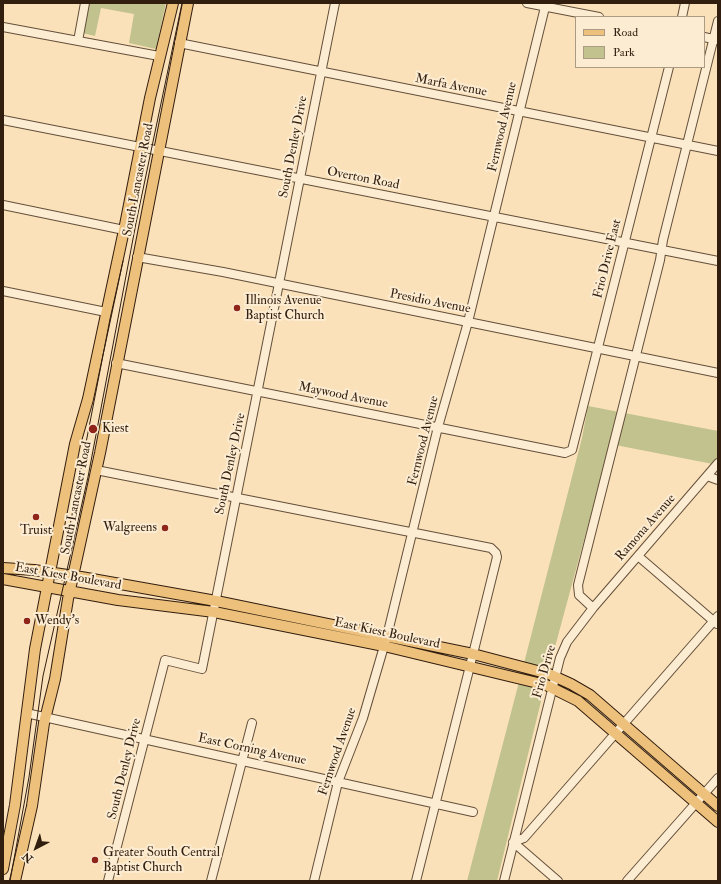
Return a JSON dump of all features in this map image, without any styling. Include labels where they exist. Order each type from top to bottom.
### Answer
[{"type":"main road","name":"South Lancaster Road","points":[[3,869],[15,805],[35,649],[47,586],[75,444],[88,399],[159,56],[173,3]]},
{"type":"main road","name":"South Lancaster Road","points":[[15,881],[32,806],[46,716],[55,679],[70,591],[96,470],[188,3]]},
{"type":"main road","name":"East Kiest Boulevard","points":[[4,567],[50,572],[216,601],[386,641],[552,688],[578,701],[718,822]]},
{"type":"main road","name":"East Kiest Boulevard","points":[[3,579],[123,600],[214,612],[473,654],[555,676],[586,692],[718,806]]},
{"type":"street","points":[[78,41],[85,3]]},
{"type":"street","name":"South Denley Drive","points":[[108,881],[165,660],[202,669],[335,3]]},
{"type":"street","points":[[527,3],[546,5],[595,16]]},
{"type":"street","points":[[682,16],[685,3]]},
{"type":"street","name":"Fernwood Avenue","points":[[314,881],[338,782],[363,718],[386,641],[438,427],[468,322],[518,111],[546,5]]},
{"type":"street","points":[[593,608],[579,595],[578,585],[636,356],[687,145],[716,40],[718,21]]},
{"type":"street","points":[[3,27],[159,56]]},
{"type":"street","points":[[705,37],[716,40]]},
{"type":"street","name":"Marfa Avenue","points":[[179,43],[718,151]]},
{"type":"street","name":"Frio Drive East","points":[[565,453],[572,450],[669,68]]},
{"type":"street","name":"Overton Road","points":[[3,120],[718,261]]},
{"type":"street","points":[[3,205],[124,230]]},
{"type":"street","name":"Presidio Avenue","points":[[137,257],[718,373]]},
{"type":"street","points":[[3,291],[106,312]]},
{"type":"street","name":"Maywood Avenue","points":[[116,363],[565,453]]},
{"type":"street","name":"Ramona Avenue","points":[[593,608],[718,463]]},
{"type":"street","points":[[96,470],[413,532],[494,550],[497,557],[416,881]]},
{"type":"street","points":[[707,476],[718,480]]},
{"type":"street","points":[[558,881],[514,842],[524,838],[717,621],[638,556]]},
{"type":"street","name":"Frio Drive","points":[[504,881],[560,658],[567,642],[593,608]]},
{"type":"street","name":"East Corning Avenue","points":[[26,712],[473,812]]},
{"type":"street","points":[[211,881],[252,723]]},
{"type":"street","points":[[627,881],[718,778]]},
{"type":"green space","points":[[89,3],[166,3],[156,49],[129,43],[134,14],[101,8],[95,36],[82,33]]},
{"type":"green space","points":[[588,406],[718,431],[718,465],[610,444],[549,669],[524,663],[582,438]]},
{"type":"green space","points":[[519,682],[544,689],[497,881],[467,881]]},
{"type":"tram line","points":[[10,881],[29,777],[43,676],[88,477],[136,223],[182,3]]},
{"type":"tram line","points":[[66,546],[110,319],[123,261]]},
{"type":"place","name":"Illinois Avenue Baptist Church","points":[[237,308]]},
{"type":"place","name":"Kiest","points":[[93,429]]},
{"type":"place","name":"Truist","points":[[36,517]]},
{"type":"place","name":"Walgreens","points":[[165,528]]},
{"type":"place","name":"Wendy's","points":[[27,621]]},
{"type":"place","name":"Greater South Central Baptist Church","points":[[95,860]]}]
